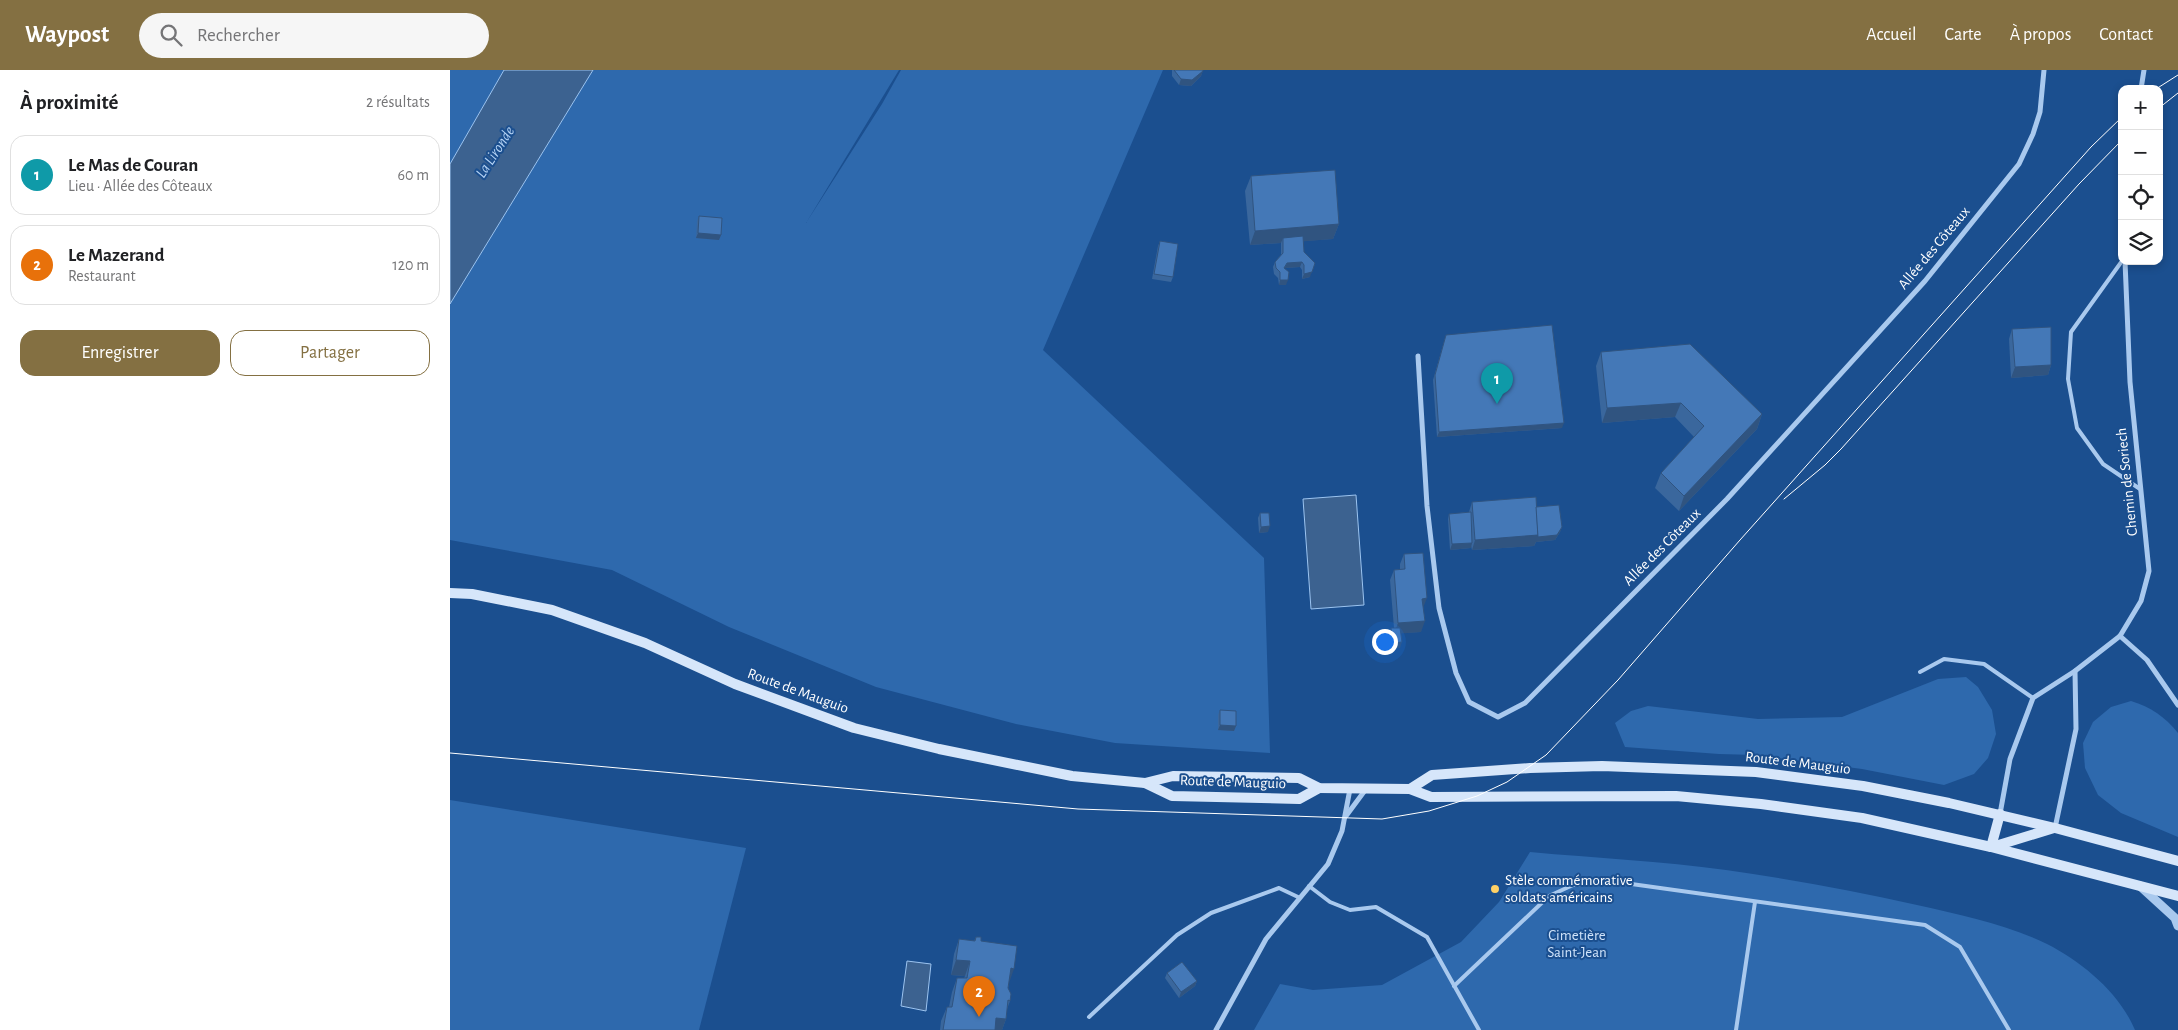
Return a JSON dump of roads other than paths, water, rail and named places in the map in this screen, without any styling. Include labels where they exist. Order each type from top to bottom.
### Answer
[{"type":"main road","name":"Route de Mauguio","points":[[450,593],[472,594],[552,610],[645,643],[735,684],[854,728],[939,749],[1072,776],[1145,783],[1173,776],[1299,778],[1319,788],[1410,789],[1431,797],[1676,796],[1761,804],[1862,818],[1991,847],[2178,896]]},
{"type":"main road","name":"Route de Mauguio","points":[[1410,789],[1432,775],[1530,768],[1602,766],[1756,772],[1863,786],[2000,814],[2178,861]]},
{"type":"main road","name":"Route de Mauguio","points":[[1145,783],[1172,796],[1299,799],[1319,788]]},
{"type":"main road","points":[[1991,847],[2000,814]]},
{"type":"main road","points":[[1991,847],[2056,828]]},
{"type":"street","name":"Allée des Côteaux","points":[[1418,356],[1428,506],[1439,608],[1456,673],[1468,702],[1498,717],[1525,703],[1727,499],[1925,281],[2020,164],[2040,112],[2044,70]]},
{"type":"street","points":[[2142,85],[2144,70]]},
{"type":"street","name":"Chemin de Soriech","points":[[2032,698],[2075,671],[2120,636],[2141,601],[2149,571],[2130,382],[2123,265]]},
{"type":"street","points":[[2120,636],[2147,660],[2178,705]]},
{"type":"street","points":[[2056,828],[2076,729],[2075,671]]},
{"type":"street","points":[[2000,814],[2010,759],[2032,698]]},
{"type":"street","points":[[1216,1030],[1266,939],[1298,897],[1328,864],[1342,831],[1350,789]]},
{"type":"street","points":[[1345,818],[1367,789]]},
{"type":"street","points":[[2140,886],[2175,918],[2178,926]]},
{"type":"lane","points":[[2120,265],[2071,332],[2068,379],[2078,428],[2103,464],[2140,489]]},
{"type":"lane","points":[[1920,672],[1944,659],[1984,664],[2032,698]]},
{"type":"lane","points":[[1454,986],[1549,896],[1573,885],[1610,882],[1925,925],[1960,947],[2010,1030]]},
{"type":"lane","points":[[1309,886],[1330,902],[1350,910],[1376,907],[1427,937],[1479,1030]]},
{"type":"lane","points":[[1089,1017],[1177,935],[1211,913],[1279,888],[1298,897]]},
{"type":"lane","points":[[1736,1030],[1755,902]]},
{"type":"water","name":"La Lironde","points":[[504,70],[593,70],[450,304],[450,164]]},
{"type":"water","points":[[1356,495],[1364,605],[1311,609],[1303,499]]},
{"type":"water","points":[[907,961],[931,964],[926,1011],[901,1006]]},
{"type":"tram line","points":[[2162,85],[2178,75]]},
{"type":"tram line","points":[[2163,105],[2178,93]]},
{"type":"tram line","points":[[450,753],[1078,809],[1382,819],[1429,811],[1477,796],[1507,782],[1546,755],[1618,680],[1740,540],[2091,147],[2118,121]]},
{"type":"tram line","points":[[1784,499],[1841,449],[2079,184],[2118,144]]},
{"type":"place","name":"Le Mas de Couran","points":[[1497,404]]},
{"type":"place","name":"Stèle commémorative soldats américains","points":[[1495,889]]},
{"type":"place","name":"Le Mazerand","points":[[979,1017]]},
{"type":"park label","name":"Cimetière Saint-Jean","points":[[1577,944]]}]
